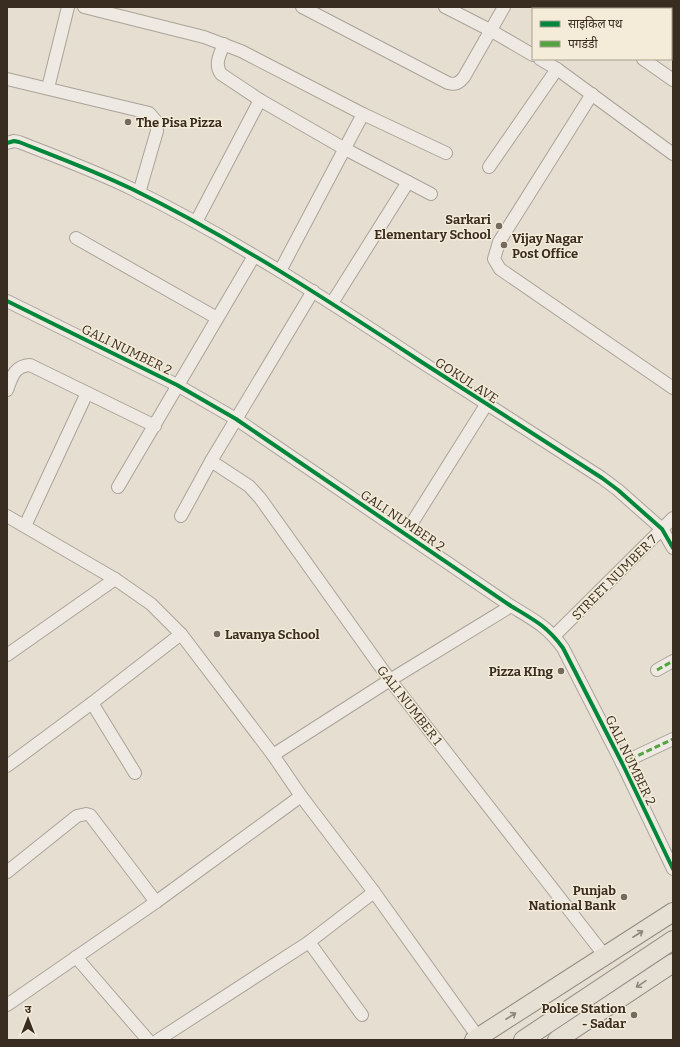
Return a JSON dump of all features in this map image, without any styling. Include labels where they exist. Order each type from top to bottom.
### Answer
[{"type":"main road","points":[[476,1038],[673,912]]},
{"type":"main road","points":[[523,1040],[673,940]]},
{"type":"main road","points":[[557,1040],[673,963]]},
{"type":"street","points":[[48,88],[68,7]]},
{"type":"street","points":[[84,7],[204,37],[224,44],[241,51],[363,114],[446,153]]},
{"type":"street","points":[[302,7],[317,10],[442,80],[454,85],[460,83],[464,77],[504,7]]},
{"type":"street","points":[[445,7],[490,30],[532,54]]},
{"type":"street","points":[[224,44],[217,63],[217,68],[221,74],[260,100],[345,149],[431,194]]},
{"type":"street","points":[[542,60],[592,94],[673,154]]},
{"type":"street","points":[[645,60],[673,80]]},
{"type":"street","points":[[489,167],[557,69]]},
{"type":"street","points":[[7,79],[142,110],[153,116],[156,121],[157,131],[139,193]]},
{"type":"street","points":[[592,94],[499,242],[494,259],[500,269],[673,388]]},
{"type":"street","points":[[196,222],[260,100]]},
{"type":"street","points":[[280,271],[363,114]]},
{"type":"street","name":"GOKUL AVE","points":[[7,143],[14,141],[19,142],[76,164],[139,193],[196,222],[313,291],[486,405],[602,478],[618,490],[662,529],[673,548]]},
{"type":"street","points":[[332,303],[408,182]]},
{"type":"street","points":[[76,238],[217,318]]},
{"type":"street","points":[[118,487],[254,256]]},
{"type":"street","points":[[180,516],[211,461],[313,291]]},
{"type":"street","name":"GALI NUMBER 2","points":[[7,301],[177,385],[236,419],[511,606],[542,625],[554,636],[563,648],[622,763],[673,870]]},
{"type":"street","points":[[7,390],[14,374],[23,366],[30,365],[155,426]]},
{"type":"street","points":[[25,526],[87,393]]},
{"type":"street","points":[[405,534],[486,405]]},
{"type":"street","name":"GALI NUMBER 1","points":[[211,461],[249,486],[260,498],[390,680],[605,956]]},
{"type":"street","points":[[7,516],[115,579],[151,604],[181,634],[374,892],[476,1038]]},
{"type":"street","name":"STREET NUMBER 7","points":[[554,636],[673,518]]},
{"type":"street","points":[[7,655],[115,579]]},
{"type":"street","points":[[272,754],[511,606]]},
{"type":"street","points":[[7,766],[181,634]]},
{"type":"street","points":[[657,670],[673,661]]},
{"type":"street","points":[[92,703],[135,773]]},
{"type":"street","points":[[622,763],[673,739]]},
{"type":"street","points":[[7,1006],[156,902],[301,796]]},
{"type":"street","points":[[7,872],[77,816],[86,814],[90,815],[156,902]]},
{"type":"street","points":[[158,1040],[309,942],[374,892]]},
{"type":"street","points":[[309,942],[362,1015]]},
{"type":"street","points":[[76,957],[148,1040]]},
{"type":"marked path","points":[[657,670],[673,661]]},
{"type":"marked path","points":[[622,763],[673,739]]},
{"type":"cycle path","points":[[7,143],[14,141],[19,142],[118,182],[206,228],[278,270],[602,478],[618,490],[662,529],[673,548]]},
{"type":"cycle path","points":[[7,301],[177,385],[236,419],[546,629],[563,648],[622,763],[673,869]]},
{"type":"place","name":"The Pisa Pizza","points":[[128,122]]},
{"type":"place","name":"Sarkari Elementary School","points":[[499,226]]},
{"type":"place","name":"Vijay Nagar Post Office","points":[[504,245]]},
{"type":"place","name":"Lavanya School","points":[[217,634]]},
{"type":"place","name":"Pizza KIng","points":[[561,671]]},
{"type":"place","name":"Punjab National Bank","points":[[624,897]]},
{"type":"place","name":"Police Station - Sadar","points":[[634,1015]]}]
